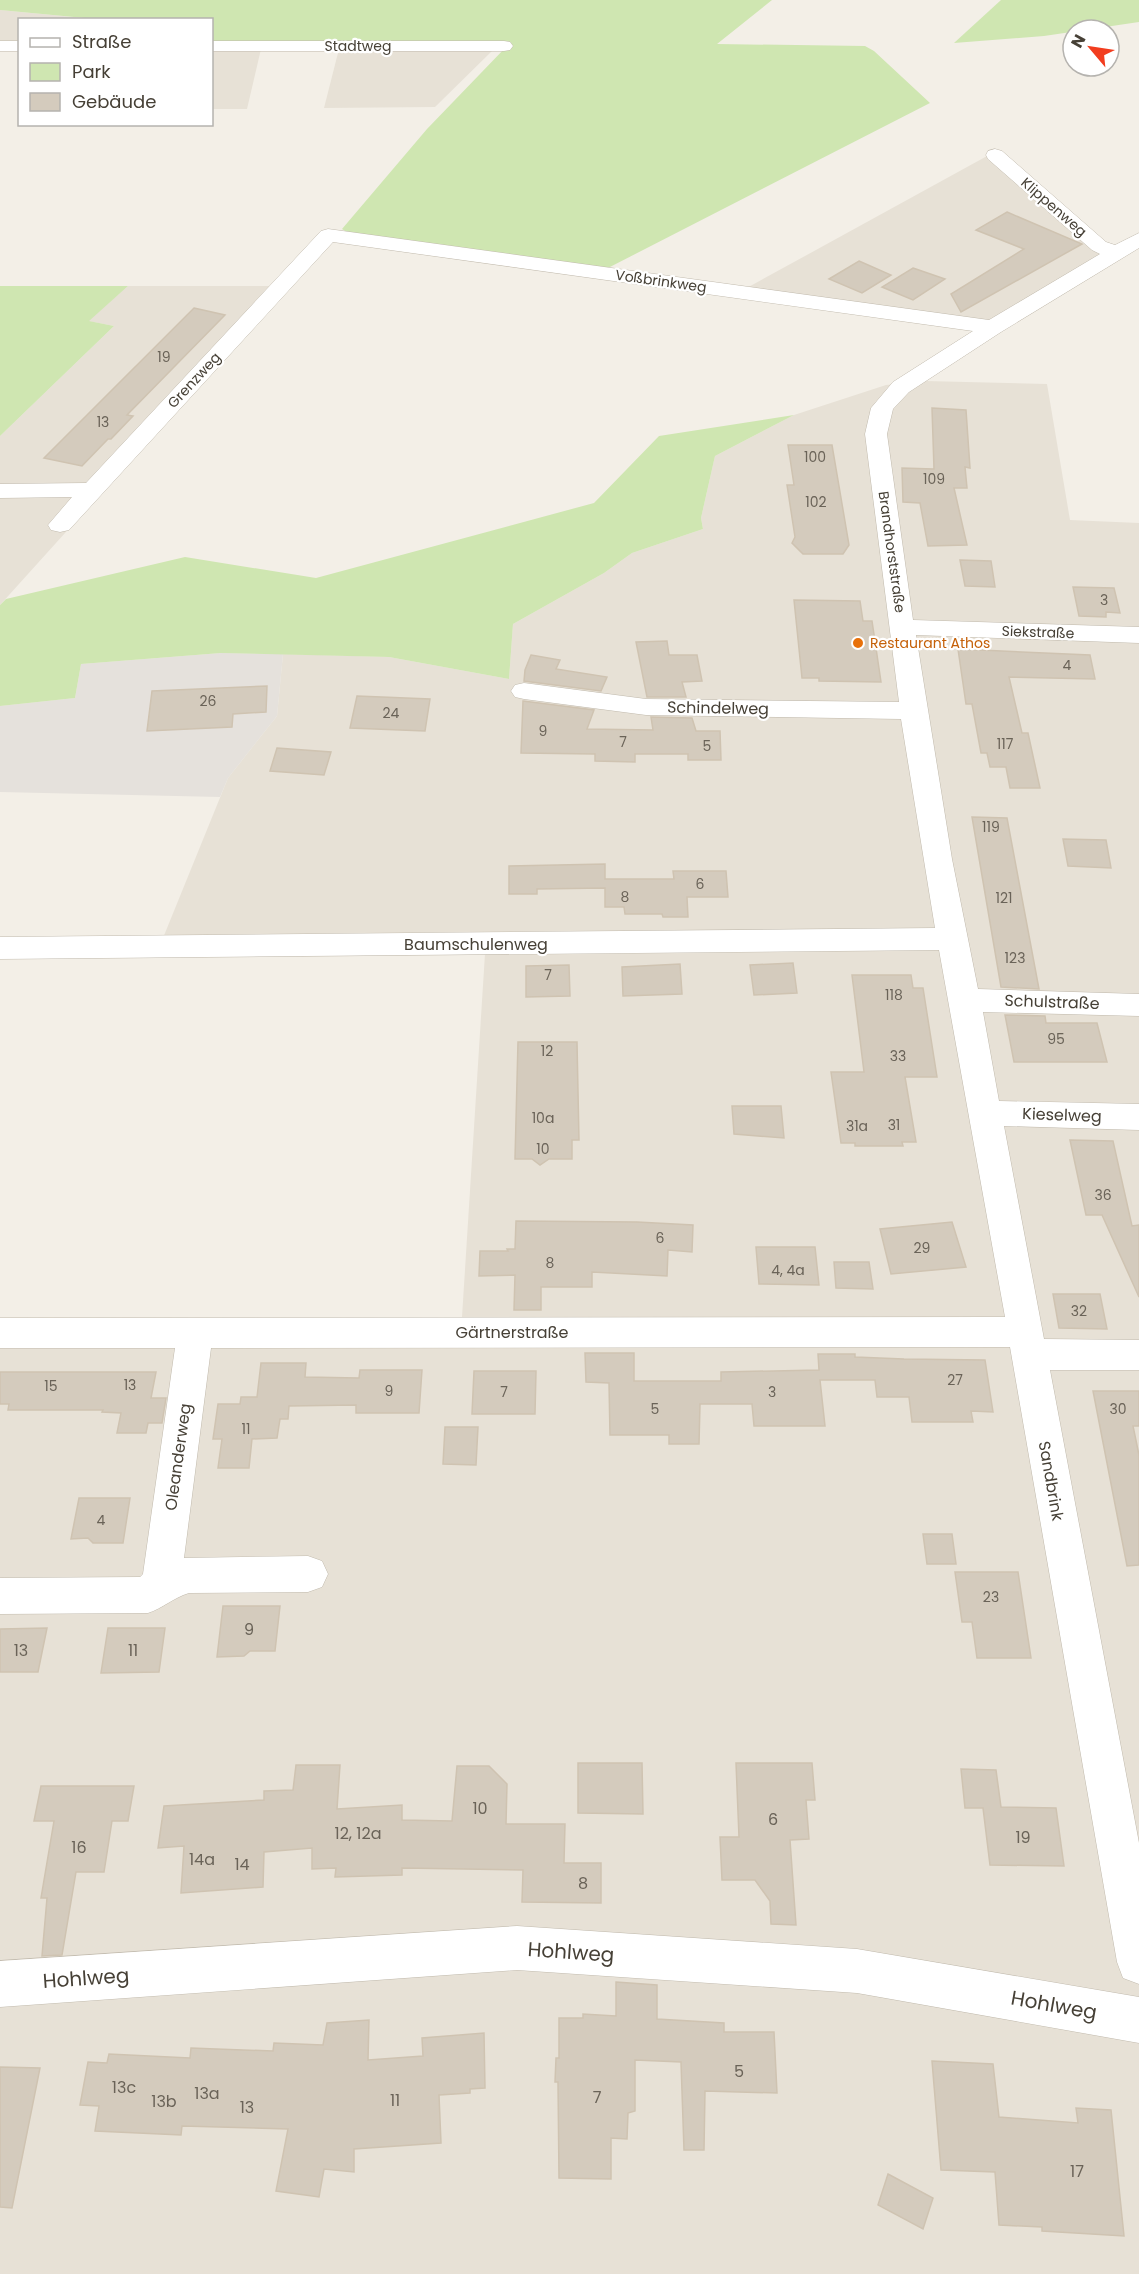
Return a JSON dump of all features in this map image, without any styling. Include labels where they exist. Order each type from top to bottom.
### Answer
[{"type":"street","points":[[0,46],[18,46]]},
{"type":"street","name":"Stadtweg","points":[[213,46],[504,46]]},
{"type":"street","name":"Klippenweg","points":[[995,155],[1110,257]]},
{"type":"street","name":"Voßbrinkweg","points":[[328,235],[993,327]]},
{"type":"street","name":"Grenzweg","points":[[60,525],[328,235]]},
{"type":"street","name":"Brandhorststraße","points":[[965,1000],[952,939],[913,711],[876,434],[882,408],[901,387],[993,327],[1139,238]]},
{"type":"street","points":[[1110,257],[1139,263]]},
{"type":"street","points":[[0,491],[91,490]]},
{"type":"street","name":"Siekstraße","points":[[902,627],[1139,635]]},
{"type":"street","name":"Schindelweg","points":[[524,690],[646,707],[913,711]]},
{"type":"street","name":"Baumschulenweg","points":[[0,948],[952,939]]},
{"type":"street","name":"Schulstraße","points":[[965,1000],[1139,1005]]},
{"type":"street","name":"Sandbrink","points":[[965,1000],[1139,1962]]},
{"type":"street","name":"Kieselweg","points":[[985,1113],[1139,1118]]},
{"type":"street","name":"Gärtnerstraße","points":[[0,1333],[195,1332],[1026,1343],[1139,1355]]},
{"type":"street","name":"Oleanderweg","points":[[161,1583],[195,1332]]},
{"type":"street","points":[[0,1596],[148,1595],[161,1583],[189,1575],[308,1574]]},
{"type":"street","name":"Hohlweg","points":[[0,1984],[517,1948],[857,1971],[1139,2020]]},
{"type":"shaded area","points":[[0,10],[84,18],[18,18],[18,50],[0,49]]},
{"type":"shaded area","points":[[213,42],[261,49],[247,109],[213,109]]},
{"type":"shaded area","points":[[339,49],[494,49],[435,107],[324,108]]},
{"type":"shaded area","points":[[998,150],[1119,257],[997,332],[734,295]]},
{"type":"shaded area","points":[[128,286],[288,286],[0,605],[0,436],[114,326],[88,321]]},
{"type":"shaded area","points":[[925,381],[1047,384],[1070,520],[1139,523],[1139,2274],[0,2274],[0,1345],[462,1344],[486,938],[163,938],[228,778],[277,716],[283,654],[389,657],[509,679],[513,624],[604,573],[632,553],[703,529],[701,518],[715,456],[794,415],[886,385]]},
{"type":"shaded area","points":[[221,653],[283,654],[277,716],[228,778],[220,797],[0,792],[0,706],[75,698],[81,664]]},
{"type":"green space","points":[[0,0],[772,0],[717,44],[865,46],[874,51],[930,103],[606,269],[353,236],[342,229],[427,129],[506,47],[213,41],[213,18],[84,18],[0,10]]},
{"type":"green space","points":[[1001,0],[1139,0],[1139,22],[1121,25],[1121,18],[1061,18],[1061,33],[954,43]]},
{"type":"green space","points":[[0,286],[128,286],[89,321],[114,326],[0,436]]},
{"type":"green space","points":[[794,415],[715,456],[701,518],[703,529],[632,553],[604,573],[513,624],[509,679],[389,657],[221,653],[81,664],[75,698],[0,706],[0,605],[6,599],[185,557],[316,578],[594,503],[659,436]]},
{"type":"building","points":[[1007,212],[1082,244],[961,312],[951,294],[1024,249],[976,230]]},
{"type":"building","points":[[859,261],[891,275],[862,293],[829,279]]},
{"type":"building","points":[[913,268],[945,279],[913,300],[882,287]]},
{"type":"building","points":[[194,308],[225,315],[127,415],[133,416],[111,439],[108,439],[82,466],[44,458]]},
{"type":"building","points":[[932,408],[966,410],[970,468],[965,467],[967,488],[954,488],[967,545],[928,546],[920,503],[903,502],[902,468],[934,469]]},
{"type":"building","points":[[788,445],[832,445],[849,545],[843,554],[803,554],[792,543],[795,537],[787,485],[794,485]]},
{"type":"building","points":[[960,560],[991,561],[995,587],[965,586]]},
{"type":"building","points":[[1073,587],[1114,588],[1120,613],[1106,612],[1106,617],[1079,616]]},
{"type":"building","points":[[794,600],[860,601],[863,621],[872,621],[881,682],[819,681],[819,678],[802,678]]},
{"type":"building","points":[[667,641],[669,655],[697,655],[702,681],[682,682],[686,697],[647,697],[636,642]]},
{"type":"building","points":[[958,649],[1090,655],[1095,679],[1009,677],[1022,733],[1028,733],[1040,788],[1010,788],[1006,767],[990,767],[987,753],[981,753],[972,704],[966,704]]},
{"type":"building","points":[[531,655],[560,660],[556,669],[607,677],[601,691],[524,681],[525,670]]},
{"type":"building","points":[[267,686],[266,712],[233,714],[232,727],[147,731],[152,691]]},
{"type":"building","points":[[357,696],[430,699],[425,731],[350,728]]},
{"type":"building","points":[[523,701],[594,710],[587,729],[653,730],[651,717],[692,718],[696,731],[720,731],[721,760],[688,760],[688,754],[635,754],[635,762],[595,761],[595,754],[521,753]]},
{"type":"building","points":[[277,748],[331,752],[324,775],[270,771]]},
{"type":"building","points":[[972,817],[1007,818],[1039,989],[1001,987]]},
{"type":"building","points":[[1063,839],[1106,840],[1111,868],[1068,866]]},
{"type":"building","points":[[605,864],[605,879],[674,879],[673,871],[726,871],[728,897],[687,897],[688,917],[663,917],[662,914],[625,914],[624,907],[605,907],[605,888],[537,889],[537,894],[509,894],[509,866]]},
{"type":"building","points":[[793,963],[797,993],[754,995],[750,965]]},
{"type":"building","points":[[680,964],[682,994],[623,996],[622,967]]},
{"type":"building","points":[[569,965],[570,996],[526,997],[526,966]]},
{"type":"building","points":[[852,975],[911,975],[913,988],[923,988],[937,1077],[905,1077],[916,1142],[902,1142],[903,1146],[855,1146],[855,1143],[841,1143],[831,1072],[864,1072]]},
{"type":"building","points":[[1005,1015],[1045,1016],[1046,1023],[1097,1023],[1107,1062],[1014,1062]]},
{"type":"building","points":[[518,1042],[577,1042],[579,1140],[572,1140],[572,1159],[549,1159],[540,1165],[532,1159],[515,1159]]},
{"type":"building","points":[[732,1106],[781,1106],[784,1138],[734,1134]]},
{"type":"building","points":[[1070,1140],[1113,1141],[1132,1226],[1139,1225],[1139,1297],[1102,1215],[1086,1215]]},
{"type":"building","points":[[516,1221],[693,1225],[692,1252],[668,1250],[667,1276],[592,1272],[592,1287],[541,1287],[541,1310],[514,1310],[515,1275],[479,1276],[480,1251],[515,1249]]},
{"type":"building","points":[[952,1222],[966,1267],[891,1274],[880,1229]]},
{"type":"building","points":[[756,1247],[815,1247],[819,1285],[759,1284]]},
{"type":"building","points":[[834,1262],[869,1262],[873,1289],[836,1288]]},
{"type":"building","points":[[1053,1294],[1100,1294],[1107,1329],[1059,1328]]},
{"type":"building","points":[[585,1353],[634,1353],[634,1381],[721,1381],[721,1372],[819,1370],[818,1354],[855,1354],[855,1357],[904,1359],[985,1360],[993,1412],[971,1411],[973,1422],[912,1422],[909,1397],[877,1397],[875,1380],[820,1380],[825,1426],[754,1426],[752,1404],[700,1404],[699,1444],[669,1444],[669,1435],[610,1435],[609,1383],[586,1382]]},
{"type":"building","points":[[261,1363],[306,1363],[305,1377],[359,1378],[360,1370],[422,1370],[419,1413],[356,1413],[356,1405],[289,1406],[288,1419],[280,1419],[277,1438],[252,1439],[249,1468],[218,1468],[222,1439],[213,1439],[218,1404],[240,1404],[241,1397],[257,1397]]},
{"type":"building","points":[[474,1371],[536,1371],[535,1414],[472,1414]]},
{"type":"building","points":[[0,1372],[156,1372],[151,1398],[166,1398],[162,1423],[148,1423],[146,1433],[117,1433],[121,1413],[102,1412],[103,1410],[8,1410],[9,1404],[0,1404]]},
{"type":"building","points":[[1093,1391],[1139,1391],[1139,1426],[1133,1426],[1139,1455],[1139,1565],[1127,1566]]},
{"type":"building","points":[[445,1427],[478,1427],[476,1465],[443,1464]]},
{"type":"building","points":[[79,1498],[130,1498],[123,1543],[93,1543],[88,1538],[71,1539]]},
{"type":"building","points":[[923,1534],[952,1534],[956,1564],[927,1564]]},
{"type":"building","points":[[955,1572],[1018,1572],[1031,1658],[977,1658],[972,1622],[962,1622]]},
{"type":"building","points":[[223,1606],[280,1606],[275,1651],[250,1651],[244,1656],[217,1657]]},
{"type":"building","points":[[47,1628],[38,1672],[0,1672],[0,1629]]},
{"type":"building","points":[[108,1628],[165,1628],[159,1672],[101,1673]]},
{"type":"building","points":[[578,1763],[642,1763],[643,1814],[578,1813]]},
{"type":"building","points":[[736,1763],[812,1763],[815,1800],[806,1800],[809,1839],[790,1840],[796,1925],[771,1924],[770,1901],[755,1880],[722,1880],[720,1837],[739,1837]]},
{"type":"building","points":[[296,1765],[340,1765],[337,1809],[402,1805],[402,1820],[452,1821],[457,1766],[489,1766],[507,1784],[506,1824],[565,1824],[564,1863],[601,1863],[601,1903],[522,1902],[523,1870],[402,1868],[402,1875],[335,1877],[336,1868],[312,1869],[312,1848],[264,1852],[263,1887],[181,1893],[184,1846],[158,1848],[164,1806],[264,1800],[264,1791],[293,1790]]},
{"type":"building","points":[[961,1769],[996,1770],[1001,1807],[1056,1808],[1064,1866],[990,1865],[983,1808],[965,1808]]},
{"type":"building","points":[[41,1786],[134,1786],[128,1821],[112,1821],[104,1872],[76,1872],[62,1955],[42,1956],[47,1898],[41,1898],[54,1821],[34,1821]]},
{"type":"building","points":[[616,1982],[657,1985],[657,2019],[724,2023],[724,2032],[774,2032],[777,2093],[705,2091],[704,2150],[684,2150],[681,2062],[635,2060],[635,2111],[628,2113],[627,2139],[611,2138],[611,2179],[559,2178],[558,2082],[555,2082],[556,2058],[559,2058],[559,2018],[583,2018],[583,2014],[616,2016]]},
{"type":"building","points":[[369,2020],[368,2060],[423,2056],[422,2038],[484,2033],[485,2088],[470,2089],[470,2093],[439,2095],[441,2143],[354,2149],[354,2172],[324,2169],[319,2197],[276,2191],[288,2129],[182,2126],[181,2135],[95,2131],[99,2106],[80,2105],[88,2062],[107,2063],[109,2054],[190,2058],[191,2048],[273,2051],[274,2043],[323,2045],[327,2023]]},
{"type":"building","points":[[932,2061],[993,2064],[999,2117],[1078,2123],[1076,2108],[1111,2110],[1124,2236],[1042,2231],[1042,2227],[999,2225],[995,2172],[941,2170]]},
{"type":"building","points":[[0,2067],[40,2068],[12,2208],[0,2207]]},
{"type":"building","points":[[888,2174],[933,2198],[923,2229],[878,2205]]},
{"type":"place","name":"Restaurant Athos","points":[[858,643]]}]
